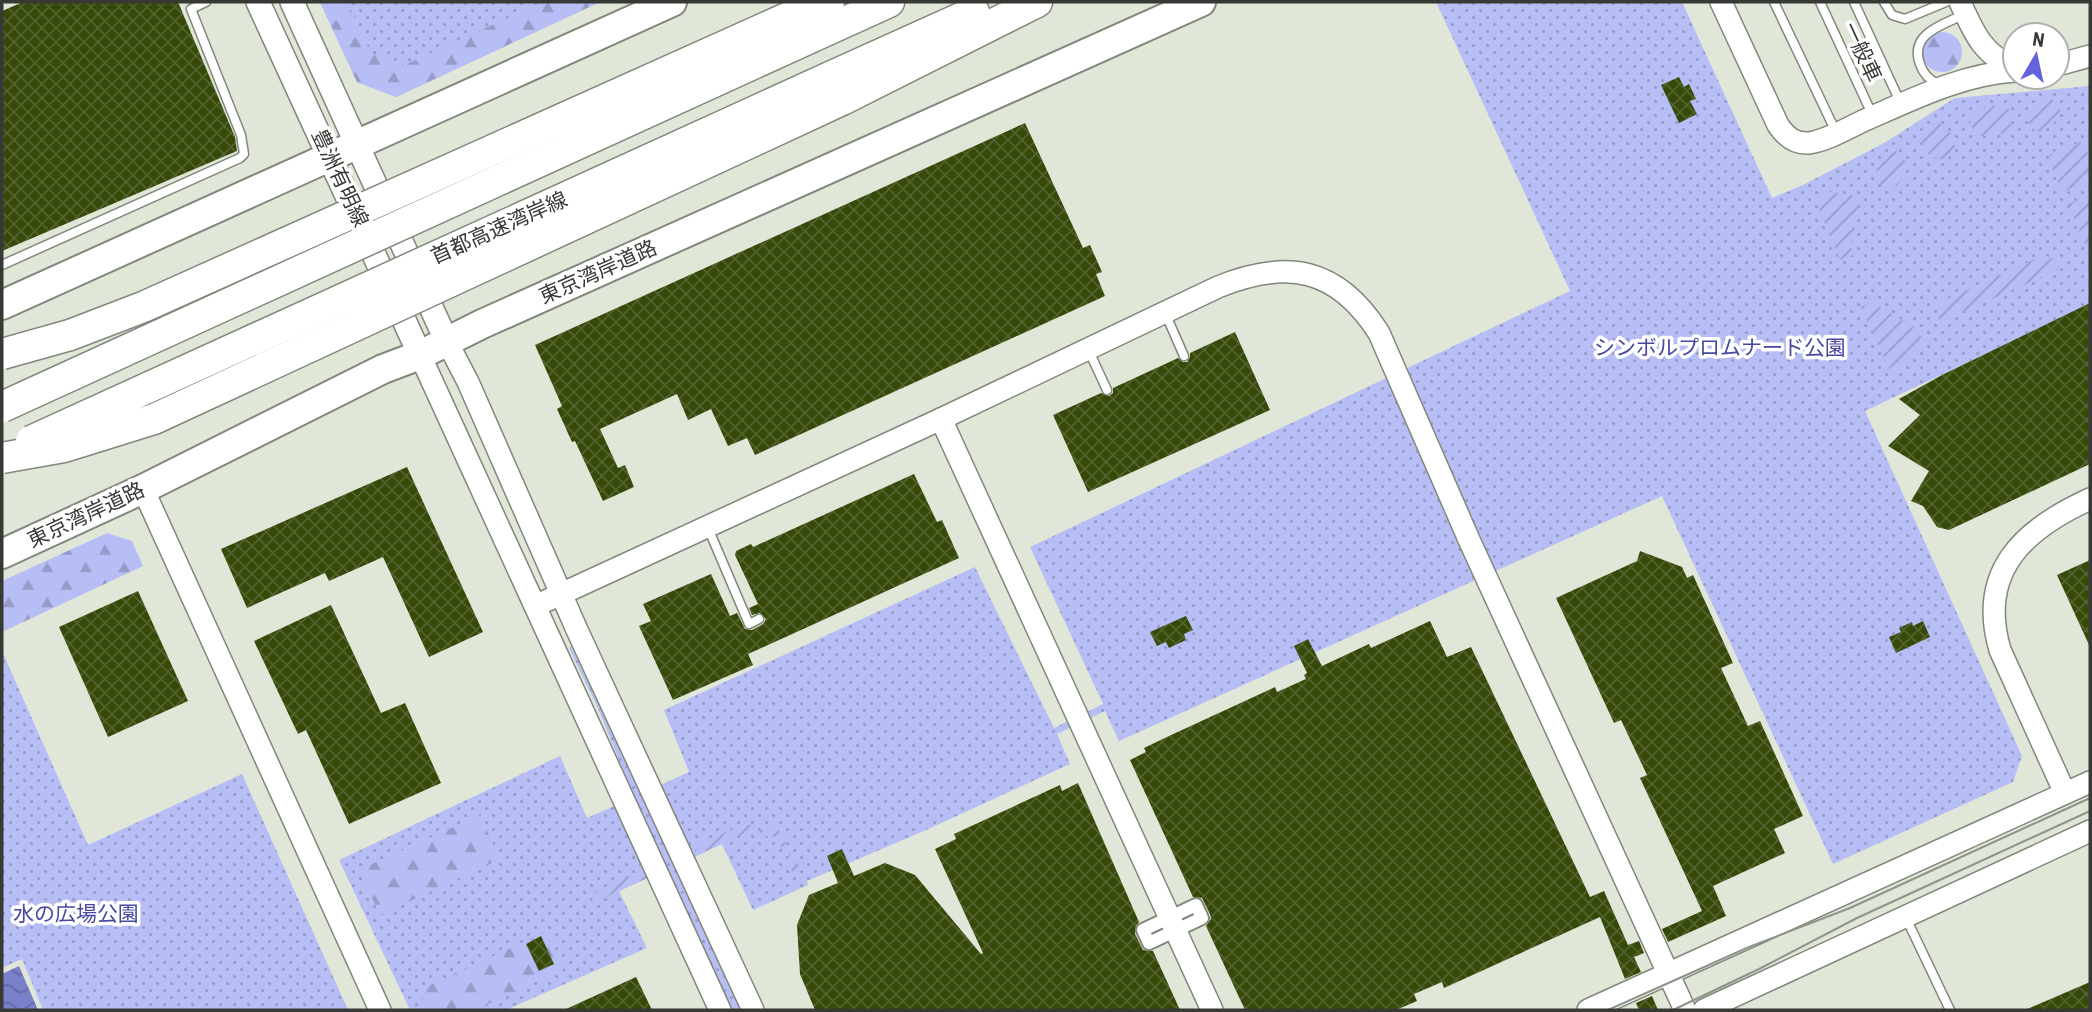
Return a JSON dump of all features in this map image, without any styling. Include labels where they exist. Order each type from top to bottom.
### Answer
[{"type":"highway","points":[[2,305],[672,2]]},
{"type":"highway","points":[[2,354],[70,335],[143,307],[805,25],[829,2]]},
{"type":"highway","name":"首都高速湾岸線","points":[[2,407],[805,25],[889,2]]},
{"type":"highway","points":[[836,89],[996,2]]},
{"type":"highway","points":[[2,456],[64,447],[154,418],[836,89],[1037,2]]},
{"type":"highway","name":"東京湾岸道路","points":[[2,554],[143,489],[383,369],[420,355],[446,340],[1201,2]]},
{"type":"main road","name":"豊洲有明線","points":[[258,2],[420,355]]},
{"type":"main road","name":"豊洲有明線","points":[[292,2],[446,340]]},
{"type":"street","points":[[1721,2],[1783,132],[1801,143],[1811,143],[1955,84],[2001,72]]},
{"type":"street","points":[[1963,8],[1976,38],[2001,62]]},
{"type":"street","points":[[1955,84],[1968,74],[1976,62],[1976,38]]},
{"type":"street","points":[[2071,61],[2090,56]]},
{"type":"street","points":[[535,606],[1241,277],[1284,271],[1299,273],[1330,284],[1351,299],[1366,313],[1386,348],[1470,542],[1685,1010]]},
{"type":"street","points":[[446,340],[468,382],[561,593],[753,1010]]},
{"type":"street","points":[[420,355],[720,1010]]},
{"type":"street","points":[[941,419],[1212,1010]]},
{"type":"street","points":[[143,489],[380,1010]]},
{"type":"street","points":[[2065,793],[2000,650],[1994,630],[1993,601],[2000,578],[2019,544],[2048,521],[2090,499]]},
{"type":"street","points":[[1588,1010],[2090,782]]},
{"type":"street","points":[[1704,1010],[2090,831]]},
{"type":"lane","points":[[2,265],[244,154],[241,135],[191,9],[206,2]]},
{"type":"lane","points":[[1774,2],[1836,133]]},
{"type":"lane","name":"一般車","points":[[1819,2],[1873,117]]},
{"type":"lane","points":[[1854,2],[1901,104]]},
{"type":"lane","points":[[1884,2],[1892,15],[1905,19],[1945,2]]},
{"type":"lane","points":[[1955,84],[1938,84],[1927,77],[1918,60],[1918,51],[1924,35],[1963,8]]},
{"type":"lane","points":[[1164,313],[1184,356]]},
{"type":"lane","points":[[1088,349],[1107,390]]},
{"type":"lane","points":[[707,525],[749,624],[759,619]]},
{"type":"lane","points":[[1905,917],[1950,1010]]},
{"type":"green space","points":[[320,2],[600,2],[396,97],[357,82]]},
{"type":"green space","points":[[320,2],[347,2],[371,53],[402,66],[542,2],[600,2],[396,97],[357,82]]},
{"type":"green space","name":"シンボルプロムナード公園","points":[[1436,2],[1682,2],[1772,198],[1884,143],[1955,98],[2034,91],[2071,91],[2071,88],[2090,86],[2090,304],[1865,411],[2022,756],[2013,782],[1833,864],[1662,496],[1119,741],[1105,711],[1057,734],[1070,764],[807,881],[808,885],[753,910],[722,844],[674,866],[740,1010],[731,1010],[667,869],[619,891],[647,948],[506,1010],[410,1010],[339,860],[560,756],[587,818],[634,797],[597,706],[569,648],[571,646],[641,794],[689,772],[664,710],[975,567],[1054,728],[1103,704],[1030,547],[1570,291]]},
{"type":"green space","points":[[1942,32],[1956,38],[1962,52],[1956,66],[1942,72],[1928,66],[1922,52],[1928,38]]},
{"type":"green space","points":[[2049,98],[2059,106],[2059,115],[2047,129],[2041,132],[2034,130],[2028,122],[2030,113],[2037,103]]},
{"type":"green space","points":[[1992,106],[2009,109],[2012,123],[1997,135],[1976,134],[1970,124],[1973,116],[1981,109]]},
{"type":"green space","points":[[1934,122],[1947,129],[1954,141],[1955,151],[1946,160],[1931,157],[1922,143],[1924,128]]},
{"type":"green space","points":[[2081,142],[2090,156],[2090,181],[2062,192],[2049,156],[2055,151]]},
{"type":"green space","points":[[1897,151],[1906,162],[1902,179],[1897,186],[1887,189],[1878,179],[1877,167],[1884,156]]},
{"type":"green space","points":[[1830,192],[1852,195],[1858,208],[1851,249],[1856,254],[1840,260],[1815,199]]},
{"type":"green space","points":[[2090,196],[2090,242],[2085,244],[2068,204]]},
{"type":"green space","points":[[2044,255],[2054,259],[2059,269],[1940,322],[1937,312],[1941,302]]},
{"type":"green space","points":[[1879,298],[1879,306],[1918,330],[1924,342],[1893,377],[1861,307]]},
{"type":"green space","points":[[107,533],[132,541],[143,566],[2,632],[2,581]]},
{"type":"green space","name":"水の広場公園","points":[[2,651],[88,845],[242,774],[348,1010],[43,1010],[22,959],[2,968]]},
{"type":"green space","points":[[480,815],[500,859],[380,915],[359,870]]},
{"type":"green space","points":[[746,823],[756,828],[694,857],[698,845]]},
{"type":"green space","points":[[774,828],[779,830],[795,865],[801,864],[803,870],[793,874],[786,859],[790,857],[785,846],[781,847],[776,837],[762,836],[760,831]]},
{"type":"green space","points":[[641,871],[654,875],[591,904],[595,892]]},
{"type":"green space","points":[[546,932],[564,969],[474,1010],[429,1010],[419,990]]},
{"type":"water","points":[[19,966],[38,1010],[2,1010],[2,974]]},
{"type":"building","points":[[23,2],[178,2],[235,137],[237,151],[2,251],[2,11]]},
{"type":"building","points":[[1679,77],[1684,87],[1689,84],[1696,99],[1690,101],[1697,114],[1679,123],[1661,85]]},
{"type":"building","points":[[1025,123],[1083,248],[1090,245],[1102,272],[1096,274],[1105,296],[755,455],[747,438],[728,446],[711,409],[688,420],[677,394],[600,429],[618,468],[625,465],[634,487],[603,501],[557,409],[562,406],[535,345]]},
{"type":"building","points":[[2090,303],[2090,464],[1949,530],[1937,527],[1923,506],[1911,501],[1929,471],[1888,446],[1920,415],[1899,399],[1942,375]]},
{"type":"building","points":[[1235,332],[1270,410],[1088,492],[1053,415],[1101,393],[1109,396],[1113,393],[1113,388],[1178,358],[1187,362],[1190,353]]},
{"type":"building","points":[[407,467],[483,632],[429,657],[383,557],[329,581],[325,573],[247,608],[221,549]]},
{"type":"building","points":[[914,474],[937,522],[942,520],[959,558],[748,654],[753,665],[673,700],[639,626],[651,621],[643,604],[711,574],[730,616],[737,613],[745,629],[752,630],[766,619],[760,613],[752,615],[749,608],[758,604],[735,555],[736,551],[751,544],[753,547]]},
{"type":"building","points":[[1640,551],[1682,567],[1687,578],[1693,575],[1733,663],[1721,668],[1748,726],[1760,721],[1803,816],[1774,829],[1785,853],[1713,886],[1726,916],[1668,942],[1662,929],[1702,911],[1640,778],[1647,775],[1621,720],[1614,723],[1556,598],[1637,561]]},
{"type":"building","points":[[2090,560],[2090,647],[2057,575]]},
{"type":"building","points":[[138,591],[188,701],[108,737],[59,627]]},
{"type":"building","points":[[331,605],[381,713],[405,703],[441,783],[349,824],[306,730],[298,734],[254,641]]},
{"type":"building","points":[[1186,616],[1193,630],[1184,634],[1186,640],[1169,648],[1166,642],[1157,646],[1150,632]]},
{"type":"building","points":[[1430,621],[1447,657],[1471,647],[1590,897],[1604,891],[1628,945],[1639,941],[1644,953],[1634,957],[1641,972],[1625,979],[1600,917],[1444,988],[1442,982],[1414,994],[1417,1001],[1396,1010],[1245,1010],[1206,926],[1211,919],[1210,914],[1202,898],[1193,897],[1130,760],[1146,752],[1144,748],[1275,687],[1277,692],[1306,679],[1304,675],[1307,673],[1294,646],[1308,639],[1322,666],[1369,644],[1371,648]]},
{"type":"building","points":[[1923,621],[1930,637],[1896,653],[1889,637],[1901,632],[1899,628],[1912,622],[1913,626]]},
{"type":"building","points":[[1078,783],[1139,922],[1135,934],[1143,950],[1153,951],[1180,1010],[815,1010],[800,974],[797,925],[809,895],[838,883],[827,856],[842,849],[854,876],[885,863],[915,875],[981,954],[983,953],[935,849],[956,839],[954,834],[1060,785],[1062,791]]},
{"type":"building","points":[[541,936],[554,964],[539,971],[526,944]]},
{"type":"building","points":[[636,977],[652,1010],[564,1010]]},
{"type":"building","points":[[2090,982],[2090,1010],[2025,1010]]},
{"type":"building","points":[[1652,996],[1658,1010],[1639,1010],[1636,1003]]},
{"type":"tram line","points":[[1608,1010],[1749,947],[1850,908],[2090,798]]},
{"type":"tram line","points":[[1673,1010],[1857,918],[2090,811]]}]
